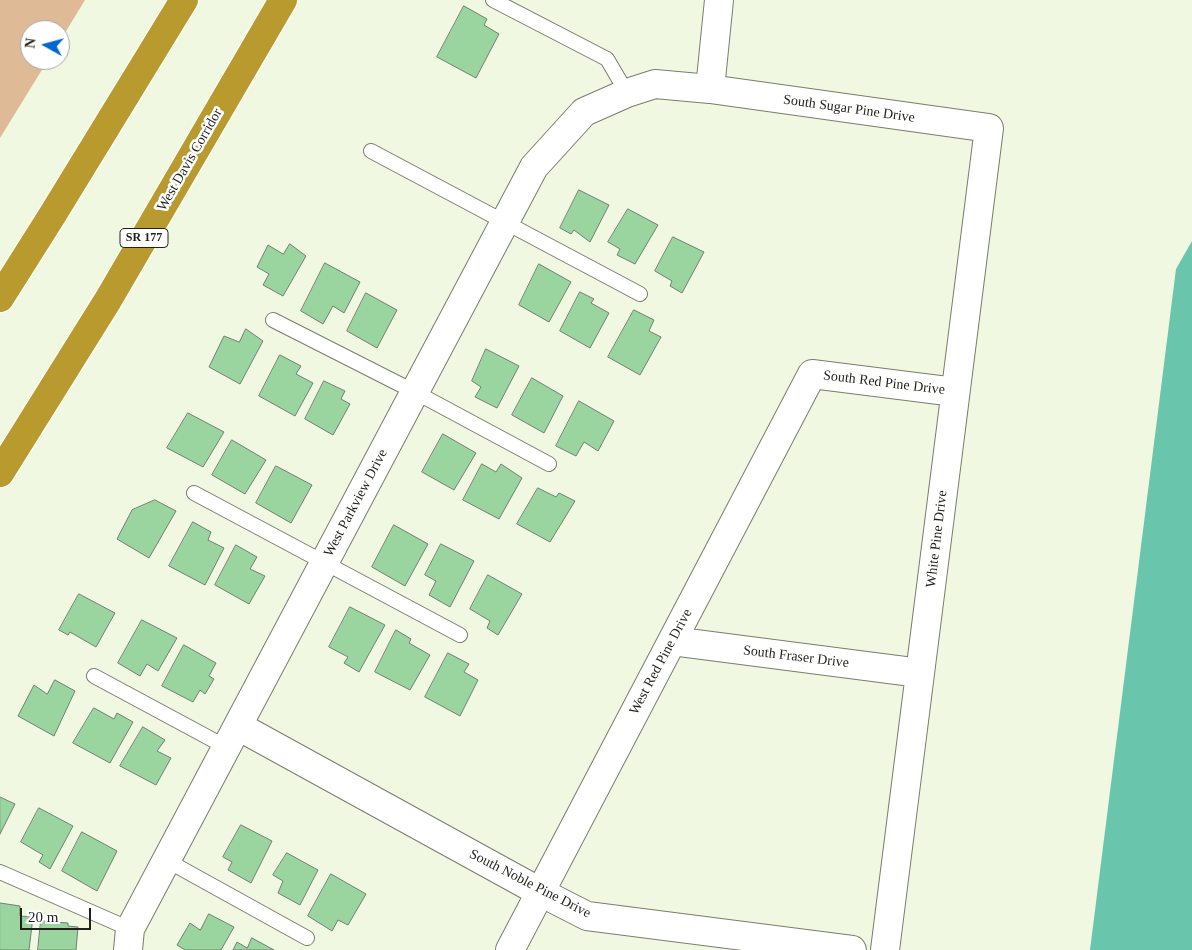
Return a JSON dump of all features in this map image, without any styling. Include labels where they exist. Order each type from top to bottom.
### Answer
[{"type":"highway","points":[[0,298],[184,0]]},
{"type":"highway","name":"West Davis Corridor","points":[[0,473],[108,300],[283,0]]},
{"type":"street","points":[[710,89],[720,0]]},
{"type":"street","name":"South Sugar Pine Drive","points":[[627,93],[655,84],[710,89],[989,128]]},
{"type":"street","name":"West Parkview Drive","points":[[129,939],[166,860],[534,167],[584,112],[627,93]]},
{"type":"street","name":"White Pine Drive","points":[[885,950],[989,128]]},
{"type":"street","name":"South Red Pine Drive","points":[[812,374],[956,392]]},
{"type":"street","name":"West Red Pine Drive","points":[[510,950],[812,374]]},
{"type":"street","name":"South Fraser Drive","points":[[672,641],[920,673]]},
{"type":"street","name":"South Noble Pine Drive","points":[[232,736],[587,916],[852,950]]},
{"type":"lane","points":[[493,0],[607,59],[627,93]]},
{"type":"lane","points":[[371,151],[640,294]]},
{"type":"lane","points":[[273,320],[549,464]]},
{"type":"lane","points":[[194,493],[460,635]]},
{"type":"lane","points":[[94,676],[232,736]]},
{"type":"lane","points":[[166,860],[307,938]]},
{"type":"lane","points":[[0,872],[129,939]]},
{"type":"shaded area","points":[[0,0],[85,0],[70,25],[70,20],[20,20],[20,70],[42,70],[0,138]]},
{"type":"water","points":[[1192,241],[1192,950],[1090,950],[1176,269]]},
{"type":"building","points":[[464,6],[487,19],[484,25],[499,34],[476,78],[437,57]]},
{"type":"building","points":[[579,190],[609,205],[590,242],[574,230],[571,234],[560,228]]},
{"type":"building","points":[[628,209],[658,225],[635,264],[617,255],[620,249],[608,242]]},
{"type":"building","points":[[673,237],[704,252],[682,293],[670,286],[672,281],[655,271]]},
{"type":"building","points":[[290,244],[306,256],[283,296],[263,285],[269,274],[257,267],[268,245],[283,254]]},
{"type":"building","points":[[325,263],[360,282],[344,313],[333,306],[323,324],[301,311]]},
{"type":"building","points":[[539,264],[571,282],[549,322],[519,305]]},
{"type":"building","points":[[580,292],[594,299],[591,303],[609,313],[590,348],[560,331]]},
{"type":"building","points":[[366,293],[397,310],[377,348],[347,331]]},
{"type":"building","points":[[634,310],[654,320],[649,331],[661,337],[640,375],[608,357]]},
{"type":"building","points":[[246,329],[263,341],[240,384],[209,367],[224,336],[239,342]]},
{"type":"building","points":[[486,349],[519,366],[497,408],[475,397],[481,387],[472,381]]},
{"type":"building","points":[[280,355],[301,366],[296,374],[313,383],[295,416],[259,396]]},
{"type":"building","points":[[532,378],[563,396],[544,433],[512,415]]},
{"type":"building","points":[[324,381],[345,391],[341,399],[350,404],[333,435],[305,419]]},
{"type":"building","points":[[579,401],[614,421],[598,451],[584,442],[576,456],[556,446]]},
{"type":"building","points":[[188,413],[224,432],[203,467],[167,448]]},
{"type":"building","points":[[443,434],[476,453],[454,490],[422,472]]},
{"type":"building","points":[[232,440],[266,460],[245,494],[212,475]]},
{"type":"building","points":[[482,464],[496,472],[501,464],[522,478],[499,519],[463,500]]},
{"type":"building","points":[[276,466],[312,485],[291,523],[256,503]]},
{"type":"building","points":[[538,488],[556,497],[559,493],[575,501],[550,542],[517,524]]},
{"type":"building","points":[[155,500],[176,511],[149,558],[117,539],[132,510]]},
{"type":"building","points":[[193,522],[211,532],[208,540],[224,548],[205,585],[169,566]]},
{"type":"building","points":[[394,525],[428,544],[405,586],[372,567]]},
{"type":"building","points":[[441,544],[474,561],[450,607],[429,595],[436,581],[425,575]]},
{"type":"building","points":[[236,545],[257,557],[250,569],[265,576],[249,604],[215,585]]},
{"type":"building","points":[[488,575],[522,594],[498,635],[487,628],[490,621],[470,609]]},
{"type":"building","points":[[79,594],[115,613],[96,647],[70,632],[68,635],[59,630]]},
{"type":"building","points":[[350,607],[385,625],[359,672],[344,663],[348,657],[329,647]]},
{"type":"building","points":[[142,620],[177,638],[158,671],[147,664],[140,676],[118,663]]},
{"type":"building","points":[[396,630],[411,639],[409,643],[430,655],[410,690],[375,672]]},
{"type":"building","points":[[184,645],[216,663],[209,676],[214,679],[205,694],[200,690],[193,702],[162,686]]},
{"type":"building","points":[[448,653],[469,664],[464,672],[478,680],[460,716],[425,697]]},
{"type":"building","points":[[55,680],[75,691],[54,736],[18,716],[34,685],[47,694]]},
{"type":"building","points":[[94,708],[114,719],[117,713],[133,722],[110,763],[73,743]]},
{"type":"building","points":[[143,727],[165,740],[157,751],[171,758],[156,785],[120,766]]},
{"type":"building","points":[[0,797],[15,804],[0,834]]},
{"type":"building","points":[[39,808],[73,826],[50,869],[39,862],[43,855],[21,842]]},
{"type":"building","points":[[241,825],[272,841],[251,883],[228,870],[232,862],[223,857]]},
{"type":"building","points":[[82,832],[117,851],[97,891],[62,871]]},
{"type":"building","points":[[287,853],[318,870],[300,905],[278,893],[283,881],[273,875]]},
{"type":"building","points":[[331,874],[366,894],[348,925],[338,920],[332,931],[308,916]]},
{"type":"building","points":[[0,903],[20,906],[20,916],[33,917],[29,950],[0,950]]},
{"type":"building","points":[[209,914],[234,927],[221,950],[185,950],[177,945],[190,923],[200,930]]},
{"type":"building","points":[[41,921],[68,923],[68,926],[78,927],[76,950],[38,950]]},
{"type":"building","points":[[252,938],[274,950],[233,950],[237,942],[247,948]]}]
